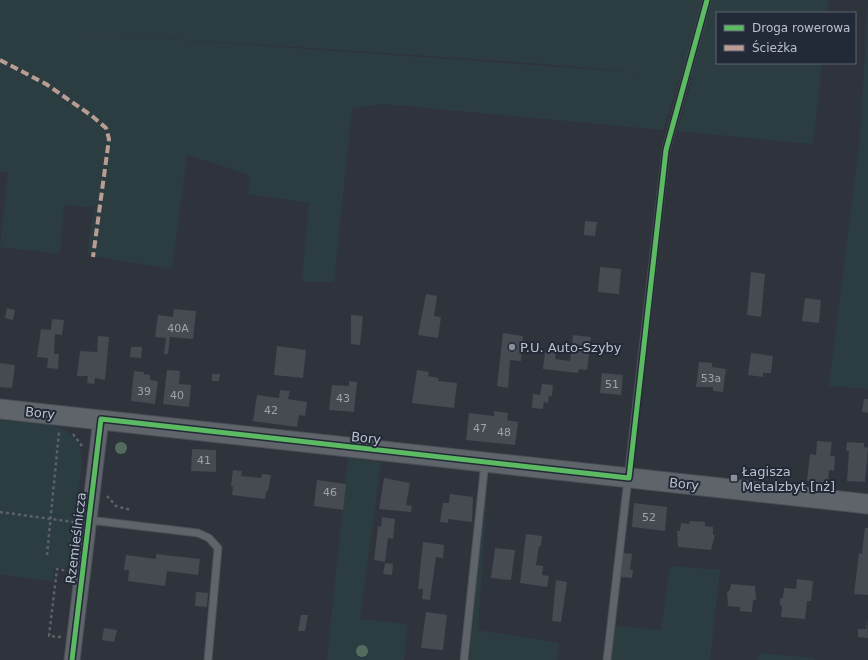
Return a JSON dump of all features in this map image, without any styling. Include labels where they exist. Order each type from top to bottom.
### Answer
[{"type":"street","name":"Bory","points":[[0,409],[868,504]]},
{"type":"street","name":"Rzemieślnicza","points":[[72,660],[83,518],[101,419]]},
{"type":"lane","points":[[607,660],[624,502],[629,478],[666,150],[707,0]]},
{"type":"lane","points":[[464,660],[485,462]]},
{"type":"lane","points":[[83,518],[198,533],[210,538],[218,548],[208,660]]},
{"type":"path","points":[[47,555],[60,425]]},
{"type":"path","points":[[72,432],[78,440],[83,453]]},
{"type":"path","points":[[0,512],[77,523],[83,518]]},
{"type":"path","points":[[63,638],[49,636],[57,569],[71,571]]},
{"type":"shaded area","points":[[0,0],[829,0],[827,12],[716,12],[716,64],[822,64],[813,144],[677,131],[693,77],[680,76],[663,130],[383,104],[352,108],[334,282],[302,282],[309,203],[249,194],[250,175],[187,155],[172,269],[87,255],[94,207],[64,205],[60,254],[0,247],[8,172],[0,172]],"holes":[[[58,31],[546,64],[643,73]]]},
{"type":"shaded area","points":[[868,0],[868,389],[829,386],[860,136]]},
{"type":"shaded area","points":[[0,420],[41,423],[61,428],[69,433],[78,442],[80,447],[82,461],[70,565],[66,568],[54,567],[53,582],[0,574]]},
{"type":"shaded area","points":[[348,458],[381,462],[360,619],[407,624],[404,660],[327,660]]},
{"type":"shaded area","points":[[488,476],[478,630],[559,643],[557,660],[469,660]]},
{"type":"shaded area","points":[[670,566],[720,570],[710,660],[603,660],[607,625],[661,630]]},
{"type":"shaded area","points":[[759,653],[815,658],[814,660],[758,660]]},
{"type":"building","points":[[585,221],[597,222],[595,236],[584,235]]},
{"type":"building","points":[[600,267],[621,269],[619,294],[598,292]]},
{"type":"building","points":[[751,272],[765,274],[761,317],[747,315]]},
{"type":"building","points":[[426,294],[437,296],[434,316],[441,317],[438,338],[418,335]]},
{"type":"building","points":[[805,298],[821,300],[819,323],[802,321]]},
{"type":"building","points":[[7,308],[15,310],[13,320],[5,318]]},
{"type":"building","points":[[174,309],[196,311],[193,339],[170,337],[168,354],[164,354],[166,338],[155,337],[158,315],[173,317]]},
{"type":"building","points":[[351,315],[363,316],[360,345],[351,344]]},
{"type":"building","points":[[52,319],[64,320],[62,335],[55,334],[54,354],[59,354],[58,369],[47,368],[48,358],[37,357],[41,329],[51,330]]},
{"type":"building","points":[[503,333],[523,336],[521,361],[510,360],[508,388],[497,386]]},
{"type":"building","points":[[573,335],[591,337],[587,370],[579,369],[578,373],[543,369],[545,352],[556,353],[555,359],[570,361],[571,353],[579,353],[580,345],[572,344]]},
{"type":"building","points":[[98,336],[109,337],[105,380],[95,378],[94,384],[87,383],[88,376],[77,376],[80,351],[97,352]]},
{"type":"building","points":[[277,346],[306,350],[303,378],[274,375]]},
{"type":"building","points":[[131,347],[142,347],[141,358],[130,357]]},
{"type":"building","points":[[751,353],[773,356],[771,373],[763,373],[763,377],[748,375]]},
{"type":"building","points":[[699,362],[712,363],[712,367],[726,369],[723,392],[713,391],[713,387],[696,387]]},
{"type":"building","points":[[0,363],[15,365],[12,388],[0,387]]},
{"type":"building","points":[[167,370],[180,371],[179,384],[191,385],[189,407],[163,404]]},
{"type":"building","points":[[417,370],[429,372],[428,376],[439,378],[438,381],[457,383],[454,408],[412,403]]},
{"type":"building","points":[[134,371],[144,372],[144,374],[150,375],[150,380],[158,381],[155,404],[131,401]]},
{"type":"building","points":[[602,373],[623,375],[621,395],[600,393]]},
{"type":"building","points":[[212,374],[220,374],[219,381],[212,381]]},
{"type":"building","points":[[349,381],[357,382],[354,412],[329,410],[332,385],[349,386]]},
{"type":"building","points":[[542,384],[553,385],[552,396],[549,396],[548,403],[544,402],[543,409],[532,408],[533,394],[540,395]]},
{"type":"building","points":[[280,390],[290,391],[288,399],[307,402],[305,416],[299,415],[297,427],[253,421],[257,395],[279,398]]},
{"type":"building","points":[[864,399],[868,399],[868,413],[862,412]]},
{"type":"building","points":[[494,411],[508,413],[507,420],[518,422],[515,445],[466,440],[469,413],[494,416]]},
{"type":"building","points":[[817,441],[832,442],[830,456],[835,456],[834,471],[829,470],[828,483],[807,481],[810,454],[816,455]]},
{"type":"building","points":[[847,442],[864,443],[864,447],[868,448],[865,482],[847,481],[849,451],[846,451]]},
{"type":"building","points":[[192,449],[216,450],[216,472],[191,471]]},
{"type":"building","points":[[233,470],[242,471],[241,476],[261,478],[262,474],[271,475],[265,499],[232,495],[233,487],[231,486]]},
{"type":"building","points":[[384,478],[410,483],[406,505],[412,506],[411,512],[379,509]]},
{"type":"building","points":[[317,480],[346,484],[343,510],[314,506]]},
{"type":"building","points":[[450,494],[473,497],[472,522],[448,519],[448,523],[440,522],[443,503],[449,503]]},
{"type":"building","points":[[634,503],[667,507],[665,531],[632,527]]},
{"type":"building","points":[[382,517],[395,519],[393,539],[388,538],[385,562],[374,560],[378,526],[381,527]]},
{"type":"building","points":[[690,521],[705,522],[705,526],[713,527],[713,535],[715,535],[711,550],[678,547],[677,531],[680,531],[681,523],[689,524]]},
{"type":"building","points":[[865,528],[868,528],[868,595],[854,594],[859,553],[862,554]]},
{"type":"building","points":[[526,534],[542,536],[536,565],[543,566],[542,575],[549,576],[547,587],[520,583]]},
{"type":"building","points":[[423,542],[444,545],[443,558],[436,557],[430,600],[422,599],[423,589],[418,589]]},
{"type":"building","points":[[495,548],[515,550],[511,580],[491,578]]},
{"type":"building","points":[[622,553],[632,554],[630,570],[633,570],[632,578],[619,577]]},
{"type":"building","points":[[156,554],[200,559],[198,575],[167,571],[165,586],[128,581],[129,570],[124,570],[126,555],[156,559]]},
{"type":"building","points":[[385,563],[393,564],[392,575],[383,574]]},
{"type":"building","points":[[797,579],[813,581],[811,601],[807,601],[805,619],[781,617],[782,607],[780,604],[780,599],[783,598],[784,588],[796,589]]},
{"type":"building","points":[[556,580],[567,582],[561,622],[552,621]]},
{"type":"building","points":[[731,584],[755,586],[756,600],[753,600],[752,612],[740,611],[740,607],[728,606],[727,592],[730,590]]},
{"type":"building","points":[[196,592],[208,593],[207,607],[195,606]]},
{"type":"building","points":[[426,612],[447,615],[443,650],[421,648]]},
{"type":"building","points":[[301,615],[308,615],[305,631],[298,631]]},
{"type":"building","points":[[867,618],[868,638],[858,637],[858,629],[866,629]]},
{"type":"building","points":[[104,628],[117,630],[114,642],[102,640]]},
{"type":"marked path","points":[[0,60],[46,84],[92,116],[106,128],[109,139],[93,257]]},
{"type":"cycle path","points":[[72,660],[101,419],[629,478],[666,150],[707,0]]},
{"type":"place","name":"P.U. Auto-Szyby","points":[[512,347]]},
{"type":"place","name":"Łagisza Metalzbyt [nż]","points":[[734,478]]}]
